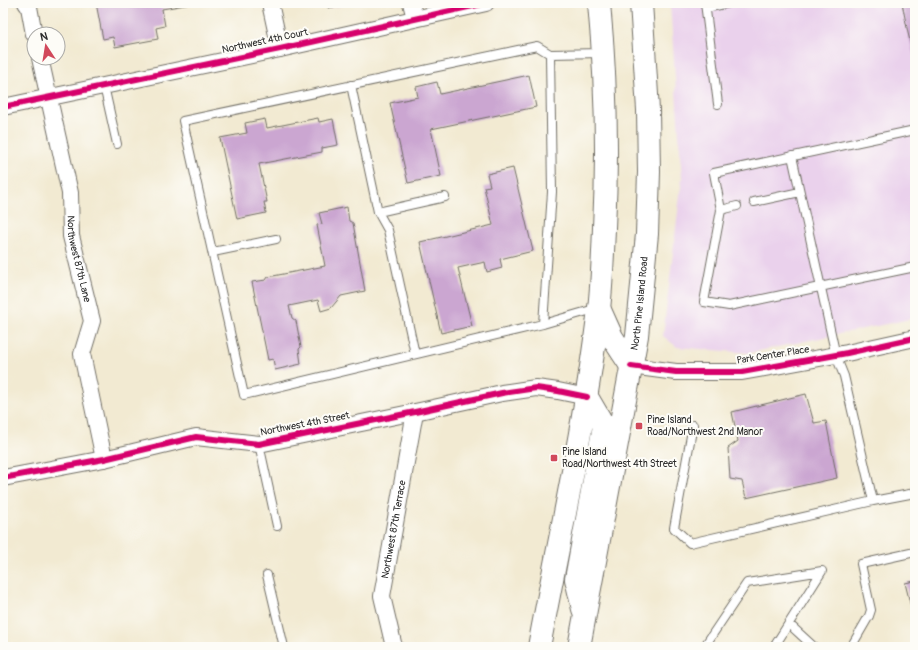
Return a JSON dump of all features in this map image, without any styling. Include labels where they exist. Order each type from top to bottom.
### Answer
[{"type":"main road","points":[[539,647],[587,397],[599,308],[606,186],[606,119],[603,53],[598,3]]},
{"type":"main road","name":"North Pine Island Road","points":[[579,647],[637,336],[647,234],[649,180],[648,110],[641,3]]},
{"type":"main road","points":[[599,308],[612,337],[632,366]]},
{"type":"main road","points":[[585,618],[576,579],[604,426],[587,397]]},
{"type":"street","points":[[26,3],[29,7],[33,26]]},
{"type":"street","points":[[270,3],[280,49]]},
{"type":"street","name":"Northwest 4th Court","points":[[3,107],[280,49],[413,10],[486,3]]},
{"type":"street","name":"Northwest 87th Lane","points":[[42,66],[70,193],[71,236],[92,321],[82,354],[104,459]]},
{"type":"street","name":"Park Center Place","points":[[632,366],[676,372],[742,372],[836,356],[915,338]]},
{"type":"street","name":"Northwest 4th Street","points":[[3,478],[104,459],[196,437],[259,444],[502,393],[536,388],[587,397]]},
{"type":"street","name":"Northwest 87th Terrace","points":[[394,647],[382,596],[415,412]]},
{"type":"lane","points":[[718,104],[705,6],[729,3]]},
{"type":"lane","points":[[599,308],[543,324],[244,395],[183,121],[537,46],[550,54],[603,53]]},
{"type":"lane","points":[[543,324],[552,192],[550,54]]},
{"type":"lane","points":[[351,85],[378,212],[388,230],[415,354]]},
{"type":"lane","points":[[104,86],[117,144]]},
{"type":"lane","points":[[915,130],[714,173],[721,210],[704,302],[729,306],[915,267]]},
{"type":"lane","points":[[792,156],[836,356],[844,376],[873,501]]},
{"type":"lane","points":[[754,202],[800,192]]},
{"type":"lane","points":[[378,212],[445,197]]},
{"type":"lane","points":[[721,210],[737,206]]},
{"type":"lane","points":[[213,252],[276,239]]},
{"type":"lane","points":[[693,425],[674,528],[690,543],[873,501],[915,493]]},
{"type":"lane","points":[[259,444],[277,526]]},
{"type":"lane","points":[[851,647],[871,610],[861,564],[915,552]]},
{"type":"lane","points":[[704,647],[747,583],[822,571],[774,647]]},
{"type":"lane","points":[[267,575],[284,647]]},
{"type":"lane","points":[[789,624],[814,647]]},
{"type":"shaded area","points":[[670,3],[915,3],[915,318],[749,353],[677,347],[663,336],[682,178]]},
{"type":"building","points":[[96,3],[191,4],[162,9],[165,26],[156,28],[158,39],[115,47],[113,37],[103,39]]},
{"type":"building","points":[[327,3],[350,3],[350,4],[328,8]]},
{"type":"building","points":[[902,3],[915,3],[915,61],[908,33]]},
{"type":"building","points":[[529,75],[536,107],[431,129],[441,176],[408,183],[390,103],[418,97],[416,87],[437,82],[440,94]]},
{"type":"building","points":[[318,118],[319,122],[333,119],[338,145],[322,148],[322,152],[259,164],[267,202],[264,202],[266,213],[237,219],[220,138],[247,133],[245,123],[265,119],[267,128]]},
{"type":"building","points":[[513,168],[533,251],[500,259],[502,268],[487,272],[485,262],[458,268],[472,326],[441,333],[420,242],[493,225],[484,187],[490,186],[487,174]]},
{"type":"building","points":[[347,207],[349,221],[353,223],[365,291],[341,296],[331,308],[321,311],[318,300],[289,306],[292,318],[296,321],[301,347],[299,349],[301,364],[275,370],[273,359],[268,360],[252,282],[266,280],[268,277],[325,266],[317,225],[322,224],[319,213]]},
{"type":"building","points":[[806,394],[814,423],[826,421],[837,478],[746,498],[742,481],[730,479],[728,448],[738,441],[732,412]]},
{"type":"building","points":[[915,581],[915,619],[914,619],[905,583]]},
{"type":"cycle path","points":[[3,107],[280,49],[486,3]]},
{"type":"cycle path","points":[[631,366],[676,372],[742,372],[847,353],[915,338]]},
{"type":"cycle path","points":[[3,478],[104,459],[196,437],[259,444],[502,393],[536,388],[587,397]]},
{"type":"place","name":"Pine Island Road/Northwest 2nd Manor","points":[[639,426]]},
{"type":"place","name":"Pine Island Road/Northwest 4th Street","points":[[554,458]]}]
